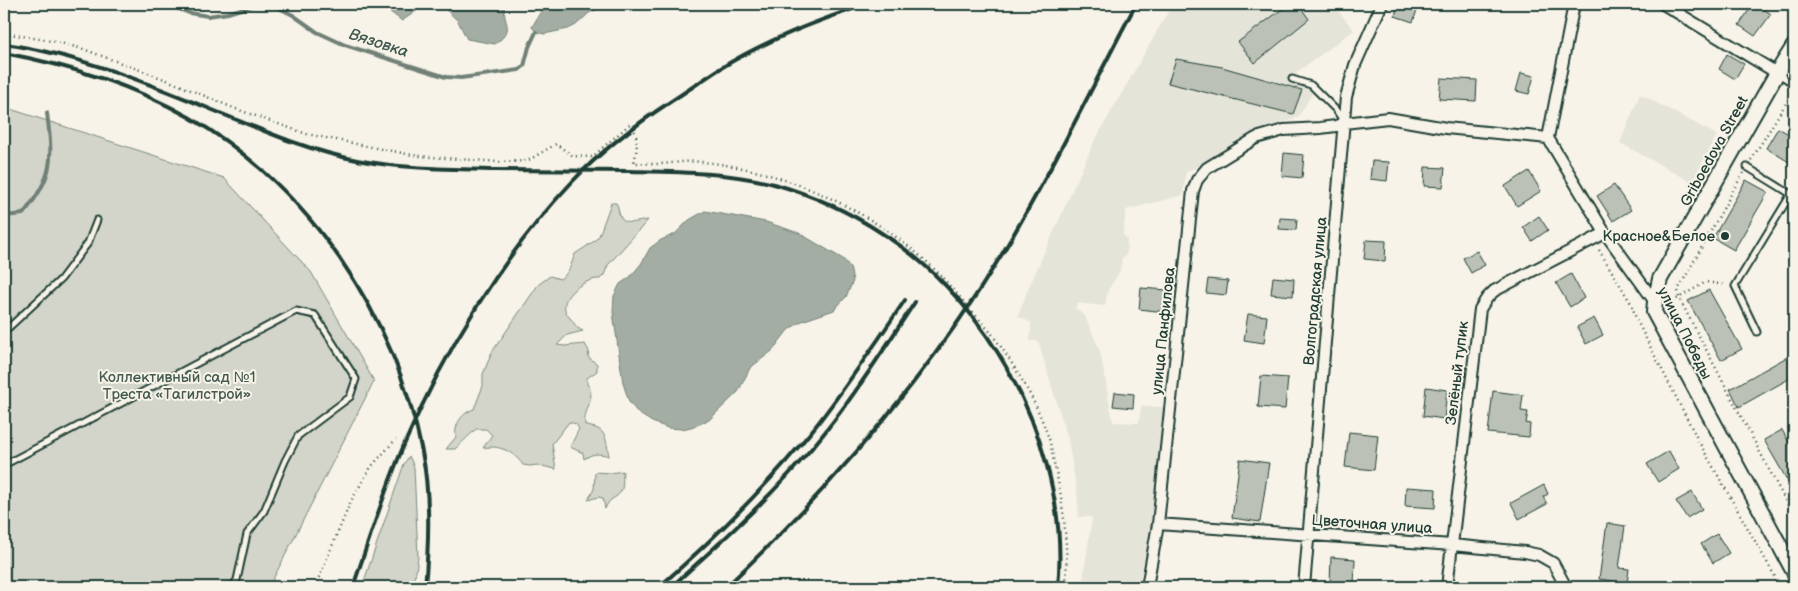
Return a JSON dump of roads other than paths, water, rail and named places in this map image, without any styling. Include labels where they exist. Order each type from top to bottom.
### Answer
[{"type":"street","name":"Волгоградская улица","points":[[1304,587],[1344,110],[1350,80],[1382,4]]},
{"type":"street","points":[[1344,123],[1388,118],[1446,128],[1548,138],[1574,4]]},
{"type":"street","points":[[1663,4],[1777,73]]},
{"type":"street","name":"Griboedova Street","points":[[1654,307],[1660,280],[1794,46]]},
{"type":"street","name":"улица Панфилова","points":[[1147,587],[1158,524],[1193,191],[1197,180],[1207,168],[1256,138],[1284,130],[1320,128],[1344,123]]},
{"type":"street","name":"улица Победы","points":[[1548,138],[1605,233],[1654,307],[1794,572]]},
{"type":"street","name":"Зелёный тупик","points":[[1448,587],[1480,309],[1494,291],[1605,233]]},
{"type":"street","name":"Цветочная улица","points":[[1158,524],[1309,534],[1525,552],[1539,555],[1553,563],[1566,587]]},
{"type":"lane","points":[[1777,73],[1794,84]]},
{"type":"lane","points":[[1292,79],[1311,86],[1336,110],[1344,123]]},
{"type":"lane","points":[[1747,167],[1793,195],[1735,286],[1757,332]]},
{"type":"lane","points":[[4,332],[61,279],[88,243],[97,220]]},
{"type":"lane","points":[[4,465],[296,311],[315,315],[356,379],[350,397],[298,436],[285,460],[264,511],[248,534],[237,580],[232,587]]},
{"type":"waterway","name":"Вязовка","points":[[170,4],[189,13],[208,16],[228,13],[257,4],[273,5],[293,15],[317,32],[345,45],[446,77],[461,78],[519,70],[524,66],[529,47],[536,32]]},
{"type":"waterway","name":"Вязовка","points":[[4,216],[23,214],[41,189],[46,178],[50,156],[47,113]]},
{"type":"railway","points":[[353,587],[397,462],[437,375],[477,306],[522,241],[547,210],[583,171],[631,129],[721,68],[792,32],[867,4]]},
{"type":"railway","points":[[726,587],[803,511],[840,471],[909,388],[973,300],[1020,223],[1136,4]]},
{"type":"railway","points":[[4,44],[64,56],[122,74],[296,143],[326,153],[357,160],[409,167],[443,169],[647,171],[720,175],[774,184],[803,193],[844,211],[900,246],[932,272],[961,302],[987,336],[1013,379],[1038,436],[1054,495],[1058,526],[1058,587]]},
{"type":"railway","points":[[4,53],[76,70],[145,95],[189,117],[232,146],[272,180],[308,218],[340,259],[368,304],[391,352],[409,401],[422,452],[427,485],[428,536],[425,587]]},
{"type":"railway","points":[[659,587],[779,470],[838,396],[905,300]]},
{"type":"railway","points":[[671,587],[726,537],[796,467],[853,395],[915,302]]},
{"type":"place","name":"Красное&Белое","points":[[1725,236]]},
{"type":"park label","name":"Коллективный сад №1 Треста «Тагилстрой»","points":[[177,386]]}]
